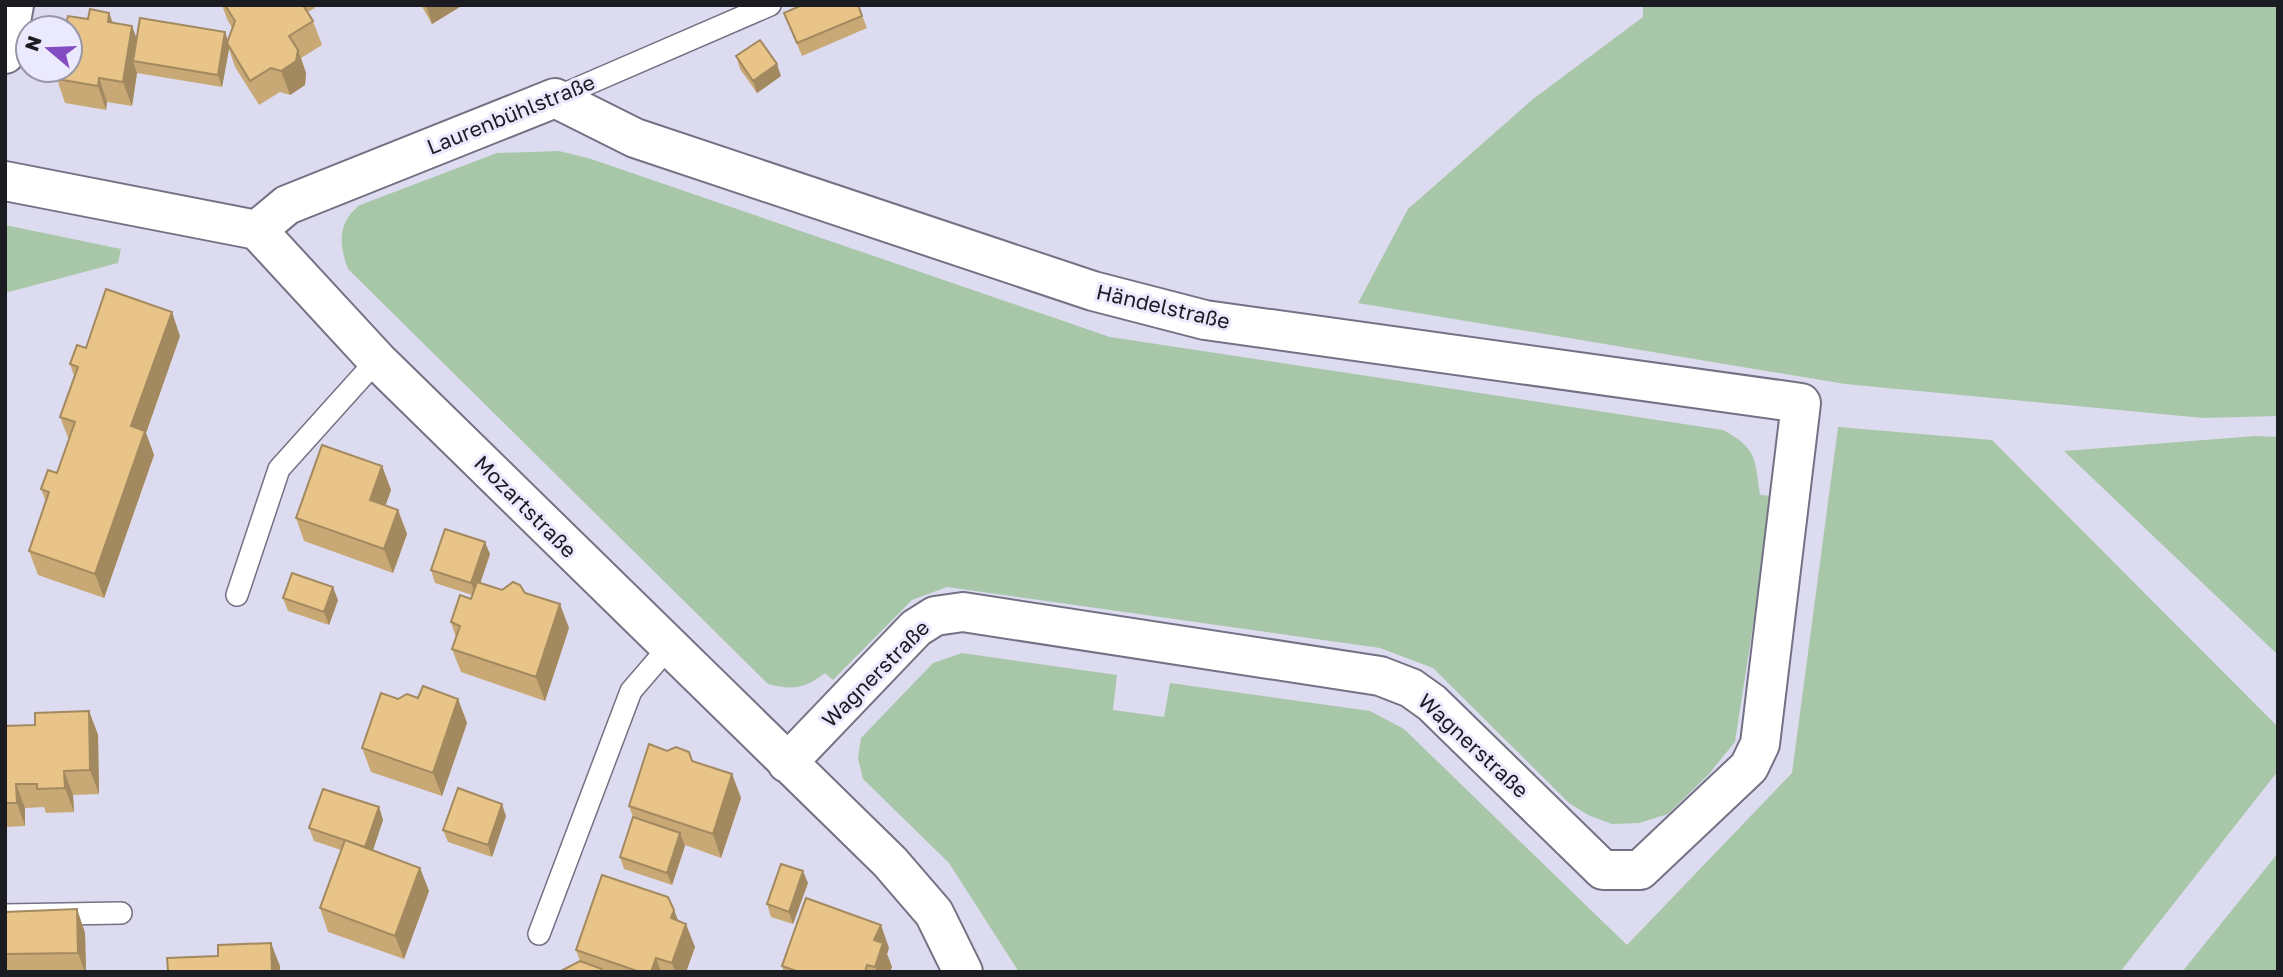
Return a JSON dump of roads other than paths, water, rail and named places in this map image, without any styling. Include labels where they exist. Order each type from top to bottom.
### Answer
[{"type":"street","points":[[5,54],[14,5]]},
{"type":"street","name":"Laurenbühlstraße","points":[[257,230],[287,205],[555,98]]},
{"type":"street","name":"Händelstraße","points":[[555,98],[635,138],[1093,291],[1205,320],[1801,403]]},
{"type":"street","points":[[5,181],[257,230]]},
{"type":"street","name":"Mozartstraße","points":[[257,230],[377,360],[890,863],[934,914],[963,972]]},
{"type":"street","name":"Wagnerstraße","points":[[787,764],[916,628],[935,616],[963,612],[1380,676],[1411,688],[1432,703],[1603,870],[1640,870],[1749,767],[1760,744],[1801,403]]},
{"type":"lane","name":"Laurenbühlstraße","points":[[555,98],[770,5]]},
{"type":"lane","points":[[237,595],[279,469],[377,360]]},
{"type":"lane","points":[[539,934],[631,691],[668,648]]},
{"type":"lane","points":[[5,915],[121,913]]}]
